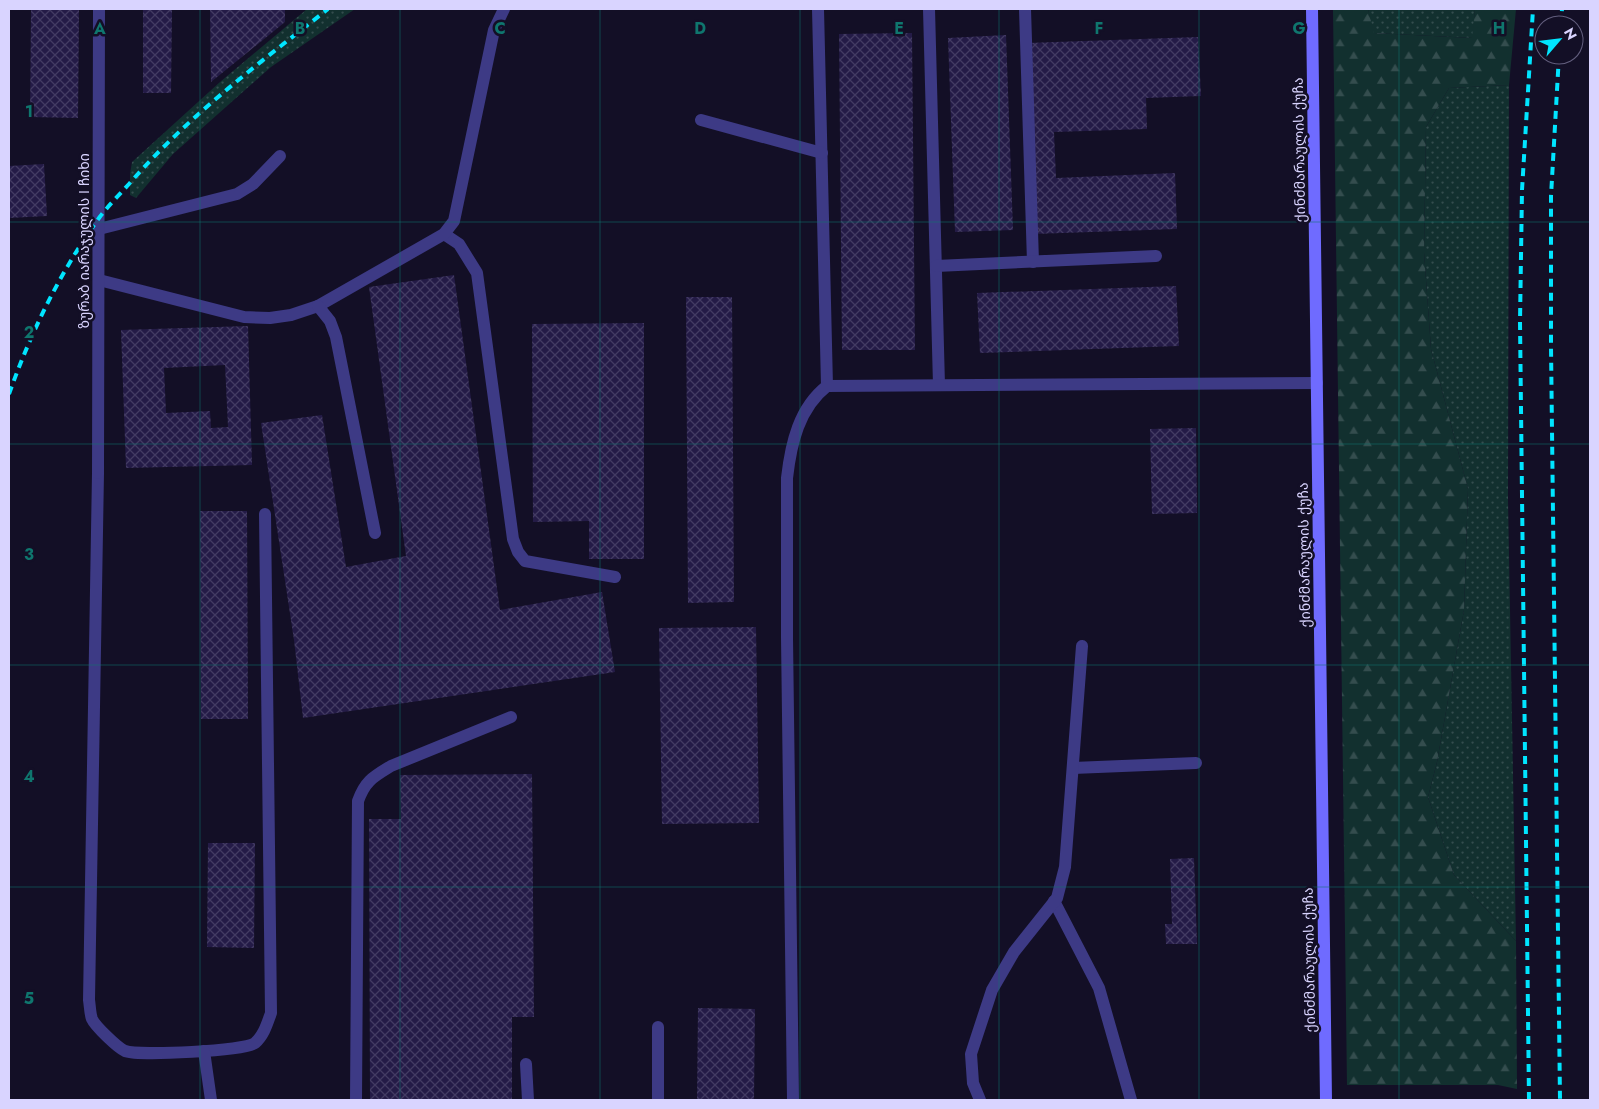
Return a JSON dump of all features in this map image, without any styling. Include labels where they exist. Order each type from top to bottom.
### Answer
[{"type":"main road","name":"ქინძმარაულის ქუჩა","points":[[1312,9],[1326,1100]]},
{"type":"street","name":"ზურაბ იარაჯულის I ჩიხი","points":[[99,9],[98,473],[89,1000],[92,1020],[125,1050],[145,1053],[204,1051],[235,1049],[254,1045],[264,1032],[271,1013],[265,514]]},
{"type":"street","points":[[99,280],[244,317],[270,318],[291,315],[318,306],[444,234],[454,221],[457,212],[494,30],[504,9]]},
{"type":"street","points":[[818,9],[827,386]]},
{"type":"street","points":[[929,9],[939,385]]},
{"type":"street","points":[[1025,9],[1033,262]]},
{"type":"street","points":[[701,120],[822,153]]},
{"type":"street","points":[[99,229],[237,194],[253,184],[280,156]]},
{"type":"street","points":[[444,234],[459,244],[477,273],[513,539],[518,552],[525,560],[615,577]]},
{"type":"street","points":[[936,266],[1156,256]]},
{"type":"street","points":[[318,306],[330,322],[336,337],[375,533]]},
{"type":"street","points":[[793,1100],[787,638],[787,478],[790,455],[805,409],[816,395],[827,386],[1317,382]]},
{"type":"street","points":[[980,1100],[973,1083],[971,1054],[992,990],[1014,952],[1054,901],[1065,867],[1082,646]]},
{"type":"street","points":[[356,1100],[358,801],[364,786],[374,776],[391,766],[511,717]]},
{"type":"street","points":[[1073,768],[1196,763]]},
{"type":"street","points":[[1054,901],[1099,988],[1131,1100]]},
{"type":"street","points":[[658,1027],[658,1100]]},
{"type":"street","points":[[204,1051],[211,1100]]},
{"type":"street","points":[[526,1064],[528,1100]]},
{"type":"green space","points":[[307,9],[355,9],[271,67],[173,154],[136,198],[130,195],[132,162],[220,82]]},
{"type":"green space","points":[[1333,9],[1368,9],[1374,33],[1472,38],[1475,9],[1516,9],[1509,85],[1449,88],[1426,127],[1424,252],[1431,349],[1468,489],[1464,610],[1437,762],[1428,797],[1454,875],[1516,941],[1517,1089],[1498,1085],[1347,1085]]},
{"type":"green space","points":[[1368,9],[1475,9],[1473,38],[1373,33]]},
{"type":"green space","points":[[1509,85],[1508,499],[1516,941],[1454,875],[1428,797],[1437,762],[1464,610],[1468,489],[1431,349],[1424,252],[1426,127],[1449,88]]},
{"type":"building","points":[[31,9],[79,9],[78,118],[30,117]]},
{"type":"building","points":[[143,9],[172,9],[171,93],[143,93]]},
{"type":"building","points":[[210,9],[285,9],[285,22],[211,82]]},
{"type":"building","points":[[912,33],[915,350],[842,350],[839,34]]},
{"type":"building","points":[[1006,35],[1013,230],[955,232],[948,38]]},
{"type":"building","points":[[1198,37],[1201,96],[1146,98],[1147,129],[1054,132],[1056,178],[1175,173],[1177,229],[1034,234],[1027,43]]},
{"type":"building","points":[[44,164],[47,216],[9,218],[9,166]]},
{"type":"building","points":[[454,275],[500,610],[602,592],[615,672],[303,718],[294,640],[261,423],[322,415],[346,567],[406,556],[369,287]]},
{"type":"building","points":[[1176,286],[1179,346],[980,353],[977,293]]},
{"type":"building","points":[[686,297],[732,297],[734,602],[688,603]]},
{"type":"building","points":[[644,323],[644,559],[589,559],[589,521],[533,522],[532,324]]},
{"type":"building","points":[[248,326],[252,465],[126,468],[121,330]],"holes":[[[225,365],[228,427],[211,428],[210,411],[166,413],[164,368]]]},
{"type":"building","points":[[1196,428],[1197,513],[1152,514],[1150,429]]},
{"type":"building","points":[[200,511],[247,511],[248,719],[201,719]]},
{"type":"building","points":[[756,627],[759,823],[662,824],[659,628]]},
{"type":"building","points":[[532,774],[534,1017],[512,1017],[512,1100],[370,1100],[369,819],[401,819],[400,775]]},
{"type":"building","points":[[208,843],[255,843],[254,948],[207,947]]},
{"type":"building","points":[[1194,858],[1197,944],[1166,944],[1165,924],[1172,924],[1170,859]]},
{"type":"building","points":[[698,1008],[755,1009],[754,1100],[697,1100]]},
{"type":"railway","points":[[9,394],[37,325],[59,281],[106,209],[151,159],[199,114],[328,9]]},
{"type":"railway","points":[[1529,1100],[1520,322],[1522,190],[1533,9]]},
{"type":"railway","points":[[1562,9],[1562,15]]},
{"type":"railway","points":[[1558,65],[1551,196],[1551,347],[1560,1100]]}]
